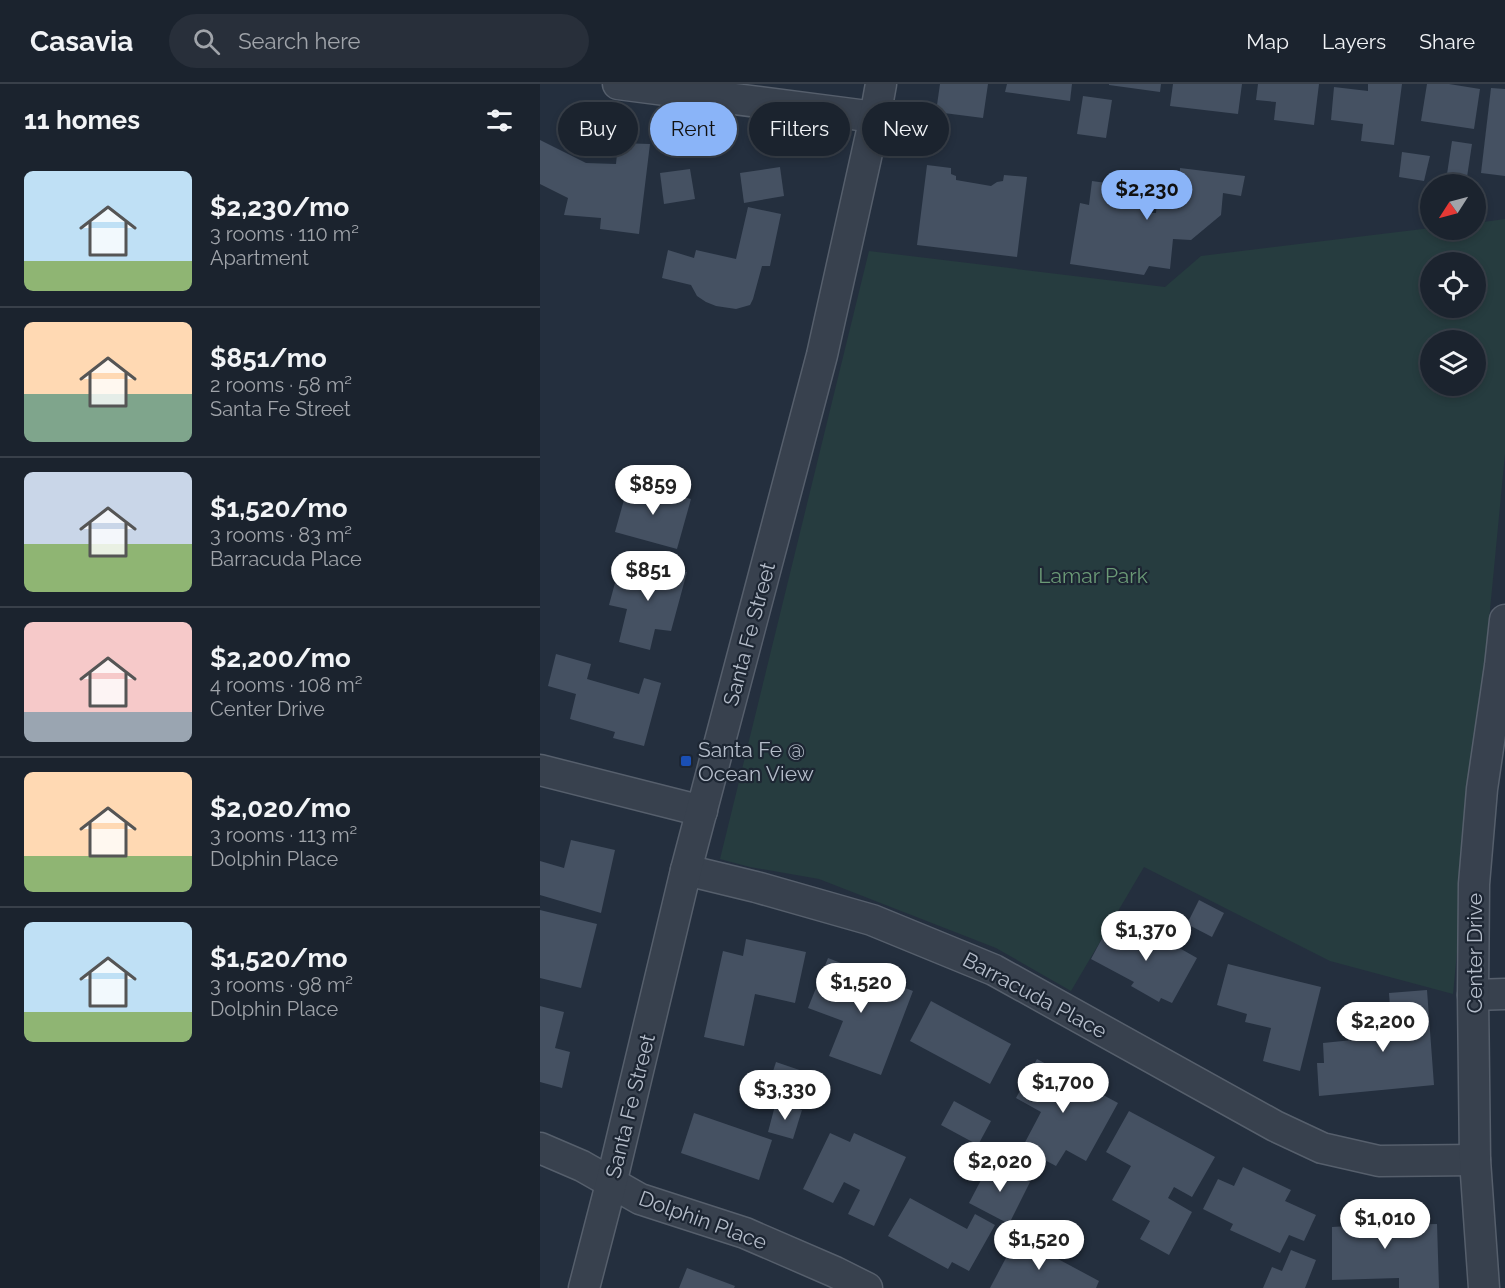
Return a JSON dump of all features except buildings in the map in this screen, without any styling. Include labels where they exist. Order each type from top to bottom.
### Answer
[{"type":"street","points":[[618,84],[862,115]]},
{"type":"street","name":"Santa Fe Street","points":[[878,102],[881,84]]},
{"type":"street","name":"Santa Fe Street","points":[[584,1288],[686,870],[822,355],[866,156]]},
{"type":"street","name":"Center Drive","points":[[1484,1288],[1475,1160],[1473,995],[1475,872],[1482,789],[1503,666],[1505,620]]},
{"type":"street","points":[[540,770],[702,811]]},
{"type":"street","name":"Barracuda Place","points":[[686,870],[756,886],[872,920],[994,970],[1275,1126],[1322,1148],[1379,1161],[1475,1160]]},
{"type":"street","points":[[1473,995],[1505,994]]},
{"type":"street","name":"Dolphin Place","points":[[540,1148],[582,1166],[640,1199],[745,1233],[867,1288]]},
{"type":"green space","name":"Lamar Park","points":[[1505,219],[1505,454],[1453,994],[1330,961],[1144,867],[1071,991],[996,948],[819,879],[750,867],[720,859],[869,251],[1165,287],[1201,256],[1420,229],[1420,240],[1486,240],[1486,222]]},
{"type":"place","name":"Santa Fe @ Ocean View","points":[[686,761]]}]
